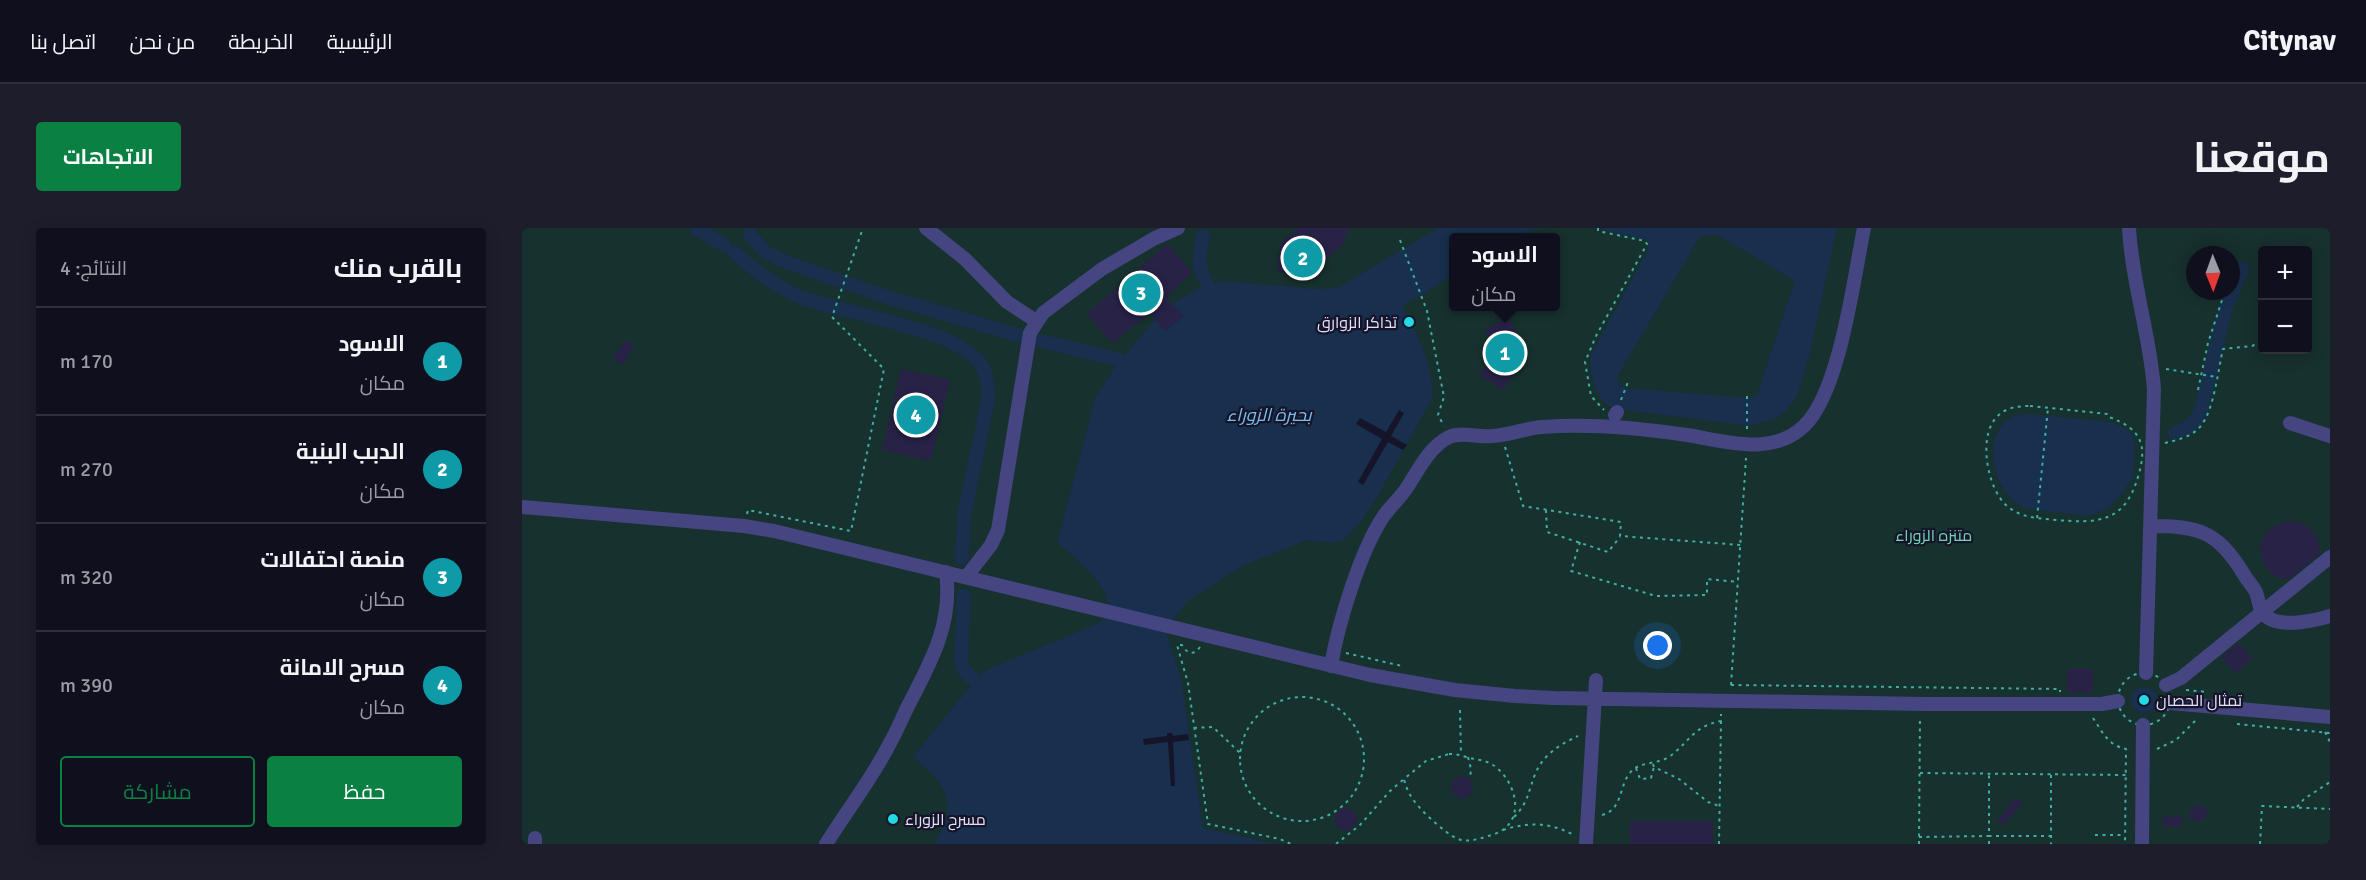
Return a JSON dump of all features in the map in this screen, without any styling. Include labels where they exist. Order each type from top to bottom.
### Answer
[{"type":"street","points":[[926,228],[965,259],[1007,302],[1036,321]]},
{"type":"street","points":[[966,578],[991,545],[998,530],[1021,379],[1030,333],[1036,321],[1043,313],[1102,269],[1178,228]]},
{"type":"street","points":[[1331,666],[1334,649],[1368,547],[1383,517],[1434,448],[1451,436],[1457,434],[1480,437],[1501,436],[1539,427],[1599,426],[1747,439],[1769,444],[1803,427],[1815,412],[1826,391],[1840,342],[1864,228]]},
{"type":"street","points":[[2129,228],[2139,303],[2153,368],[2147,446],[2151,525],[2146,673]]},
{"type":"street","points":[[2290,423],[2317,426],[2330,436]]},
{"type":"street","points":[[522,507],[744,526],[946,572],[1331,666],[1404,682],[1455,690],[1515,696],[1730,700],[2061,704],[2102,704],[2118,701]]},
{"type":"street","points":[[2151,525],[2195,528],[2219,542],[2232,556],[2255,590],[2262,611],[2267,618],[2279,622],[2330,616]]},
{"type":"street","points":[[2166,685],[2181,678],[2330,557]]},
{"type":"street","points":[[826,844],[890,745],[932,659],[942,634],[946,614],[948,597],[946,572]]},
{"type":"street","points":[[1586,843],[1596,680]]},
{"type":"street","points":[[2170,703],[2330,717]]},
{"type":"street","points":[[2142,844],[2143,725]]},
{"type":"path","points":[[744,526],[748,510],[851,531],[884,369],[832,317],[863,228]]},
{"type":"path","points":[[1598,229],[1598,231],[1645,241],[1647,244],[1596,336],[1586,362],[1591,396],[1601,408],[1616,413],[1628,382]]},
{"type":"path","points":[[1400,240],[1427,311],[1444,397],[1438,415],[1451,436]]},
{"type":"path","points":[[2198,390],[2208,343],[2222,300]]},
{"type":"path","points":[[2147,446],[2180,439],[2201,426],[2210,406],[2223,349],[2258,342]]},
{"type":"path","points":[[2153,368],[2216,376]]},
{"type":"path","points":[[1730,700],[1747,439],[1747,396]]},
{"type":"path","points":[[2023,406],[2108,414],[2109,417],[2136,431],[2147,446],[2130,497],[2109,517],[2082,523],[2037,518],[2016,512],[2006,506],[1998,496],[1988,473],[1988,437],[1996,417],[2006,410],[2023,406]]},
{"type":"path","points":[[2037,518],[2048,408]]},
{"type":"path","points":[[1738,432],[1747,439]]},
{"type":"path","points":[[1501,436],[1523,506],[1621,522],[1620,536],[1608,552],[1547,532],[1546,510]]},
{"type":"path","points":[[1620,536],[1741,545]]},
{"type":"path","points":[[1580,542],[1571,571],[1656,596],[1707,595],[1707,579],[1739,582]]},
{"type":"path","points":[[1196,634],[1200,649],[1195,653],[1191,654],[1185,651],[1182,645],[1177,645],[1188,683],[1208,824],[1280,839],[1292,844]]},
{"type":"path","points":[[1334,649],[1411,668]]},
{"type":"path","points":[[2146,673],[2161,679],[2166,685],[2170,703],[2165,715],[2155,722],[2143,725],[2126,717],[2118,701],[2119,690],[2125,680],[2135,674],[2146,673]]},
{"type":"path","points":[[1731,684],[2060,689],[2061,704]]},
{"type":"path","points":[[1194,728],[1213,727],[1240,753],[1245,784],[1259,803],[1272,813],[1287,819],[1303,821],[1318,819],[1340,809],[1360,784],[1365,753],[1361,737],[1343,711],[1329,703],[1306,697],[1290,698],[1262,711],[1251,723],[1240,753]]},
{"type":"path","points":[[1460,710],[1461,754]]},
{"type":"path","points":[[1719,844],[1721,714]]},
{"type":"path","points":[[1919,844],[1920,717]]},
{"type":"path","points":[[2083,718],[2095,718],[2098,728],[2108,740],[2119,747],[2126,748],[2125,844]]},
{"type":"path","points":[[2143,750],[2164,747],[2181,736],[2194,719],[2205,720]]},
{"type":"path","points":[[1636,768],[1640,779],[1651,778],[1654,765],[1671,755],[1698,730],[1720,721]]},
{"type":"path","points":[[2227,723],[2330,733]]},
{"type":"path","points":[[2325,732],[2330,742]]},
{"type":"path","points":[[1503,830],[1525,805],[1537,770],[1548,754],[1580,735],[1593,734]]},
{"type":"path","points":[[1336,844],[1404,779],[1434,758],[1461,754],[1493,765],[1512,785],[1515,806],[1512,819]]},
{"type":"path","points":[[1468,757],[1471,769],[1470,779]]},
{"type":"path","points":[[1588,816],[1604,815],[1614,808],[1629,774],[1642,764],[1654,765],[1679,779],[1708,802],[1719,806]]},
{"type":"path","points":[[1920,773],[2126,775]]},
{"type":"path","points":[[1989,773],[1989,844]]},
{"type":"path","points":[[2051,774],[2051,844]]},
{"type":"path","points":[[1404,779],[1413,800],[1434,822],[1455,839],[1473,842],[1521,825],[1547,824],[1560,828],[1586,843]]},
{"type":"path","points":[[2297,808],[2304,799],[2330,782]]},
{"type":"path","points":[[2260,844],[2262,806],[2330,809]]},
{"type":"path","points":[[2095,835],[2126,835]]},
{"type":"path","points":[[1919,837],[2051,836]]},
{"type":"green space","name":"متنزه الزوراء","points":[[522,228],[2330,228],[2330,844],[522,844]]},
{"type":"water","name":"بحيرة الزوراء","points":[[1438,228],[1540,228],[1522,233],[1449,233],[1449,277],[1404,304],[1403,307],[1428,363],[1432,399],[1379,494],[1362,520],[1344,540],[1334,543],[1307,540],[1240,567],[1188,601],[1165,630],[1181,678],[1203,828],[1275,844],[934,844],[946,817],[946,795],[934,776],[913,757],[972,684],[971,682],[982,672],[1098,623],[1107,615],[1109,604],[1105,593],[1087,569],[1058,543],[1058,540],[1095,398],[1115,367],[1155,319],[1165,331],[1183,316],[1172,304],[1198,289],[1223,281],[1317,289],[1339,287]]},
{"type":"water","points":[[1595,228],[1837,228],[1809,357],[1797,396],[1785,412],[1774,419],[1750,426],[1618,409],[1603,401],[1593,382],[1591,355],[1649,248],[1647,240]],"holes":[[[1718,235],[1795,281],[1756,397],[1627,388],[1619,385],[1617,377],[1699,238]]]},
{"type":"water","points":[[2029,414],[2104,421],[2114,423],[2131,432],[2135,443],[2133,477],[2121,495],[2109,507],[2087,516],[2029,509],[2015,502],[2004,489],[1997,474],[1993,457],[1995,441],[2001,427],[2012,417]]},
{"type":"water","points":[[2144,687],[2153,691],[2157,700],[2153,709],[2144,713],[2135,709],[2131,700],[2135,691]]},
{"type":"pier","points":[[1399,410],[1404,413],[1391,436],[1407,445],[1403,450],[1388,442],[1363,485],[1358,482],[1382,439],[1356,424],[1360,418],[1386,432]]},
{"type":"pier","points":[[1167,733],[1172,733],[1173,736],[1188,734],[1189,740],[1173,742],[1175,786],[1171,786],[1168,742],[1144,745],[1143,739],[1167,736]]},
{"type":"building","points":[[1299,228],[1350,228],[1342,246],[1308,274],[1277,271],[1281,243]]},
{"type":"building","points":[[1167,244],[1192,272],[1166,298],[1184,316],[1165,331],[1150,313],[1112,343],[1087,314]]},
{"type":"building","points":[[1508,318],[1514,328],[1519,348],[1514,374],[1503,390],[1479,375],[1488,365],[1492,348],[1484,329]]},
{"type":"building","points":[[626,340],[634,346],[622,365],[612,359]]},
{"type":"building","points":[[901,369],[950,380],[931,461],[882,450]]},
{"type":"building","points":[[2290,521],[2302,523],[2312,531],[2318,539],[2320,554],[2287,580],[2274,576],[2267,569],[2262,561],[2260,548],[2269,530],[2280,523]]},
{"type":"building","points":[[2239,643],[2253,658],[2236,673],[2221,657]]},
{"type":"building","points":[[2067,669],[2093,669],[2093,692],[2067,693]]},
{"type":"building","points":[[1462,776],[1470,779],[1473,787],[1470,795],[1462,798],[1454,795],[1451,787],[1454,779]]},
{"type":"building","points":[[2016,796],[2022,805],[2002,826],[1997,821]]},
{"type":"building","points":[[2200,804],[2207,809],[2208,814],[2205,819],[2197,821],[2187,817],[2192,808]]},
{"type":"building","points":[[1346,808],[1354,811],[1357,819],[1354,827],[1346,830],[1338,827],[1335,819],[1338,811]]},
{"type":"building","points":[[2182,816],[2182,827],[2163,827],[2163,817]]},
{"type":"building","points":[[1630,821],[1713,821],[1713,844],[1630,844]]},
{"type":"waterway","points":[[696,228],[724,245]]},
{"type":"waterway","points":[[750,235],[765,252],[786,262],[887,297],[1021,336]]},
{"type":"waterway","points":[[1203,236],[1200,261],[1202,273],[1208,285]]},
{"type":"waterway","points":[[734,252],[789,292],[817,303],[927,332],[952,342],[971,354],[983,368],[987,380],[988,400],[964,515],[962,558]]},
{"type":"waterway","points":[[2175,433],[2191,425],[2201,410],[2225,310],[2242,269]]},
{"type":"waterway","points":[[1037,340],[1120,360]]},
{"type":"waterway","points":[[964,595],[961,661],[964,670],[973,679]]},
{"type":"place","name":"الدبب البنية","points":[[1303,258]]},
{"type":"place","name":"منصة احتفالات","points":[[1141,293]]},
{"type":"place","name":"تذاكر الزوارق","points":[[1409,322]]},
{"type":"place","name":"الاسود","points":[[1505,353]]},
{"type":"place","name":"مسرح الامانة","points":[[916,415]]},
{"type":"place","name":"تمثال الحصان","points":[[2144,700]]},
{"type":"place","name":"مسرح الزوراء","points":[[893,819]]}]
